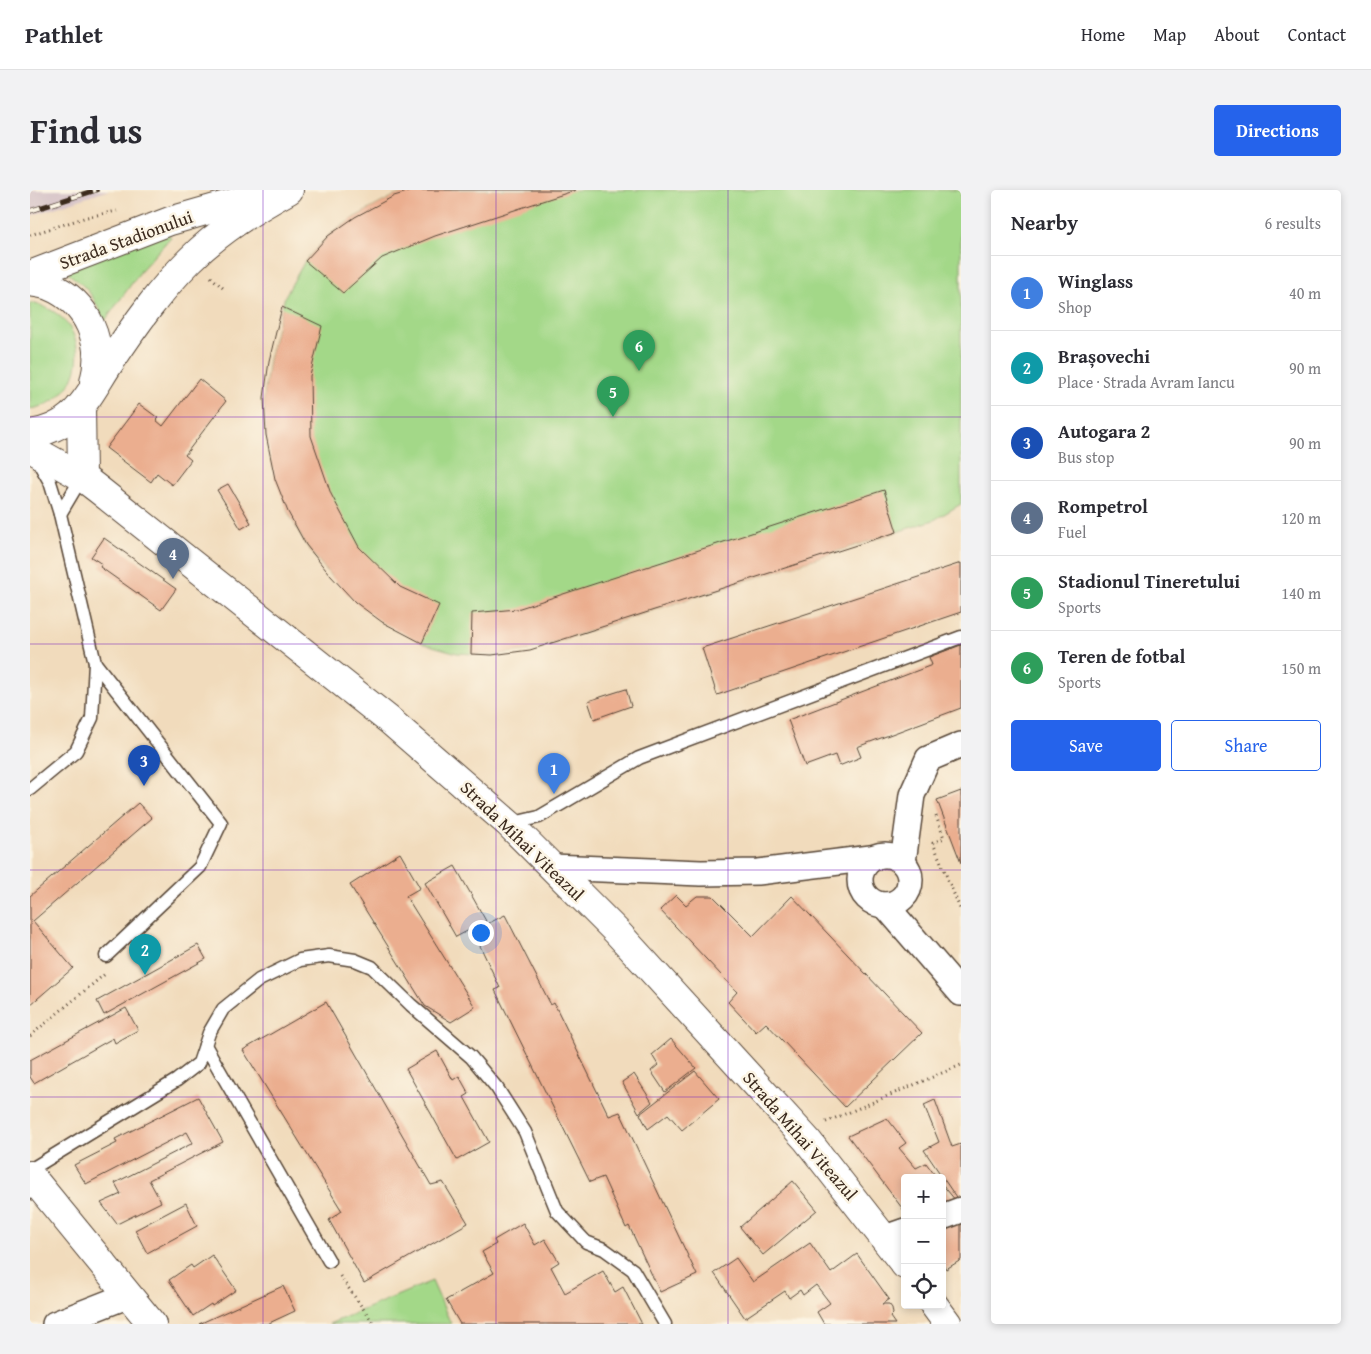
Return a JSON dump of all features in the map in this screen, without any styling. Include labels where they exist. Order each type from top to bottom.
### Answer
[{"type":"street","name":"Strada Stadionului","points":[[30,275],[170,221],[279,190]]},
{"type":"street","name":"Strada Stadionului","points":[[30,434],[49,430],[61,424],[87,397],[149,305],[190,259],[218,234],[245,215],[289,190]]},
{"type":"street","name":"Strada Stadionului","points":[[30,282],[49,286],[67,296],[82,310],[92,328],[98,348],[98,369],[87,397]]},
{"type":"street","points":[[82,477],[87,397]]},
{"type":"street","name":"Strada Mihai Viteazul","points":[[30,448],[82,477],[389,720],[509,824],[616,931],[895,1234],[905,1264]]},
{"type":"street","points":[[902,862],[912,795],[928,759],[961,745]]},
{"type":"street","points":[[552,867],[701,873],[758,872],[871,858],[887,854],[902,862],[907,868],[910,876],[910,885],[901,899],[885,905]]},
{"type":"street","points":[[871,858],[865,864],[859,879],[864,895],[870,900],[885,905],[961,993]]},
{"type":"street","points":[[30,1174],[152,1324]]},
{"type":"street","points":[[946,1216],[961,1210]]},
{"type":"street","points":[[54,1324],[129,1295]]},
{"type":"street","points":[[937,1309],[948,1324]]},
{"type":"lane","points":[[30,448],[50,482],[60,514],[95,663],[92,718],[76,751],[30,789]]},
{"type":"lane","points":[[60,514],[82,477]]},
{"type":"lane","points":[[509,824],[539,817],[639,758],[961,637]]},
{"type":"lane","points":[[95,663],[221,823],[200,867],[106,956]]},
{"type":"lane","points":[[30,1170],[177,1080],[199,1063],[209,1033],[223,1009],[259,980],[300,960],[328,956],[354,960],[372,967],[411,1006],[471,1057],[497,1088],[525,1132],[557,1211],[586,1242],[604,1249],[633,1270],[665,1324]]},
{"type":"lane","points":[[205,1045],[330,1261]]},
{"type":"path","points":[[30,235],[87,217],[126,209]]},
{"type":"path","points":[[912,795],[928,797],[944,838],[933,843],[961,911]]},
{"type":"path","points":[[30,1036],[106,974]]},
{"type":"path","points":[[826,1122],[961,1065]]},
{"type":"path","points":[[330,1261],[374,1324]]},
{"type":"shaded area","points":[[30,190],[109,190],[30,216]]},
{"type":"green space","points":[[414,190],[961,190],[961,504],[934,520],[530,650],[492,655],[457,653],[422,643],[330,575],[306,545],[288,512],[266,435],[264,398],[269,360],[285,296],[305,261],[328,236],[355,217],[394,196]]},
{"type":"green space","points":[[163,229],[171,237],[143,268],[104,322],[90,293],[66,272]]},
{"type":"green space","points":[[30,303],[51,310],[66,322],[75,338],[78,356],[75,374],[66,390],[51,402],[30,409]]},
{"type":"green space","points":[[432,1281],[451,1324],[329,1324]]},
{"type":"building","points":[[414,190],[576,190],[435,236],[382,258],[343,293],[305,261],[328,236],[355,217],[394,196]]},
{"type":"building","points":[[282,307],[322,326],[310,376],[311,436],[331,494],[359,547],[400,587],[439,605],[422,643],[382,622],[355,602],[306,545],[288,512],[275,479],[266,435],[264,398],[269,361]]},
{"type":"building","points":[[199,379],[226,401],[185,455],[191,460],[172,485],[157,473],[151,482],[106,448],[139,404],[158,418],[156,420],[163,426]]},
{"type":"building","points":[[228,484],[251,523],[241,529],[217,490]]},
{"type":"building","points":[[884,490],[897,532],[530,650],[492,655],[471,654],[472,613],[517,609]]},
{"type":"building","points":[[104,538],[176,589],[161,610],[100,567],[102,564],[91,557]]},
{"type":"building","points":[[961,563],[961,612],[717,695],[702,648]]},
{"type":"building","points":[[961,645],[961,708],[857,747],[861,757],[839,766],[835,755],[805,766],[788,720],[932,665],[929,657]]},
{"type":"building","points":[[626,689],[631,706],[594,719],[588,701]]},
{"type":"building","points":[[961,791],[961,863],[937,800]]},
{"type":"building","points":[[138,803],[152,818],[33,921],[73,968],[30,1005],[30,896]]},
{"type":"building","points":[[400,853],[420,888],[406,896],[475,1007],[451,1022],[425,1006],[350,885]]},
{"type":"building","points":[[455,866],[486,921],[456,937],[425,883]]},
{"type":"building","points":[[676,895],[686,905],[697,896],[713,896],[753,936],[792,896],[922,1033],[845,1107],[766,1023],[756,1032],[728,1002],[737,992],[660,910]]},
{"type":"building","points":[[505,915],[551,1005],[554,1003],[609,1116],[620,1112],[697,1275],[660,1292],[629,1226],[626,1228],[603,1177],[590,1182],[495,990],[500,988],[473,931]]},
{"type":"building","points":[[198,945],[206,959],[104,1015],[97,1001]]},
{"type":"building","points":[[326,1002],[431,1185],[443,1182],[468,1223],[364,1283],[329,1220],[342,1211],[243,1050]]},
{"type":"building","points":[[126,1008],[138,1030],[115,1043],[113,1038],[34,1083],[30,1077],[30,1060]]},
{"type":"building","points":[[671,1039],[696,1068],[665,1092],[651,1071],[658,1065],[652,1055]]},
{"type":"building","points":[[437,1051],[453,1080],[459,1076],[469,1094],[464,1097],[489,1142],[457,1160],[406,1069]]},
{"type":"building","points":[[695,1071],[719,1099],[682,1130],[668,1114],[648,1129],[640,1114]]},
{"type":"building","points":[[634,1074],[652,1102],[639,1113],[622,1082]]},
{"type":"building","points":[[198,1097],[223,1142],[149,1180],[161,1202],[117,1224],[101,1203],[121,1194],[115,1183],[193,1143],[187,1132],[86,1184],[74,1165],[117,1143],[115,1139]]},
{"type":"building","points":[[935,1100],[952,1147],[961,1144],[961,1199],[958,1200],[946,1182],[946,1174],[940,1174],[924,1150],[939,1142],[924,1105]]},
{"type":"building","points":[[887,1118],[906,1143],[899,1148],[916,1168],[926,1163],[934,1174],[901,1174],[901,1207],[848,1136]]},
{"type":"building","points":[[793,1181],[817,1210],[763,1255],[740,1227]]},
{"type":"building","points":[[946,1189],[956,1201],[946,1205]]},
{"type":"building","points":[[186,1203],[197,1226],[147,1253],[135,1230]]},
{"type":"building","points":[[961,1220],[961,1260],[946,1269],[946,1264],[946,1226]]},
{"type":"building","points":[[523,1223],[535,1245],[545,1239],[559,1262],[551,1267],[565,1293],[603,1271],[615,1292],[623,1287],[642,1324],[460,1324],[446,1300],[494,1273],[482,1252],[496,1244],[494,1240]]},
{"type":"building","points":[[810,1243],[831,1273],[857,1254],[889,1299],[882,1304],[889,1304],[892,1308],[893,1314],[890,1317],[895,1324],[824,1324],[817,1312],[830,1303],[816,1285],[803,1295],[800,1290],[789,1298],[785,1291],[745,1318],[714,1273],[736,1258],[753,1282]]},
{"type":"building","points":[[212,1255],[236,1290],[193,1316],[169,1280],[191,1265],[193,1268]]},
{"type":"building","points":[[283,1286],[295,1311],[267,1324],[199,1324]]},
{"type":"railway","points":[[30,211],[96,190]]},
{"type":"place","name":"Teren de fotbal","points":[[639,371]]},
{"type":"place","name":"Stadionul Tineretului","points":[[613,417]]},
{"type":"place","name":"Rompetrol","points":[[173,579]]},
{"type":"place","name":"Autogara 2","points":[[144,786]]},
{"type":"place","name":"Winglass","points":[[554,794]]},
{"type":"place","name":"Brașovechi","points":[[145,975]]}]
